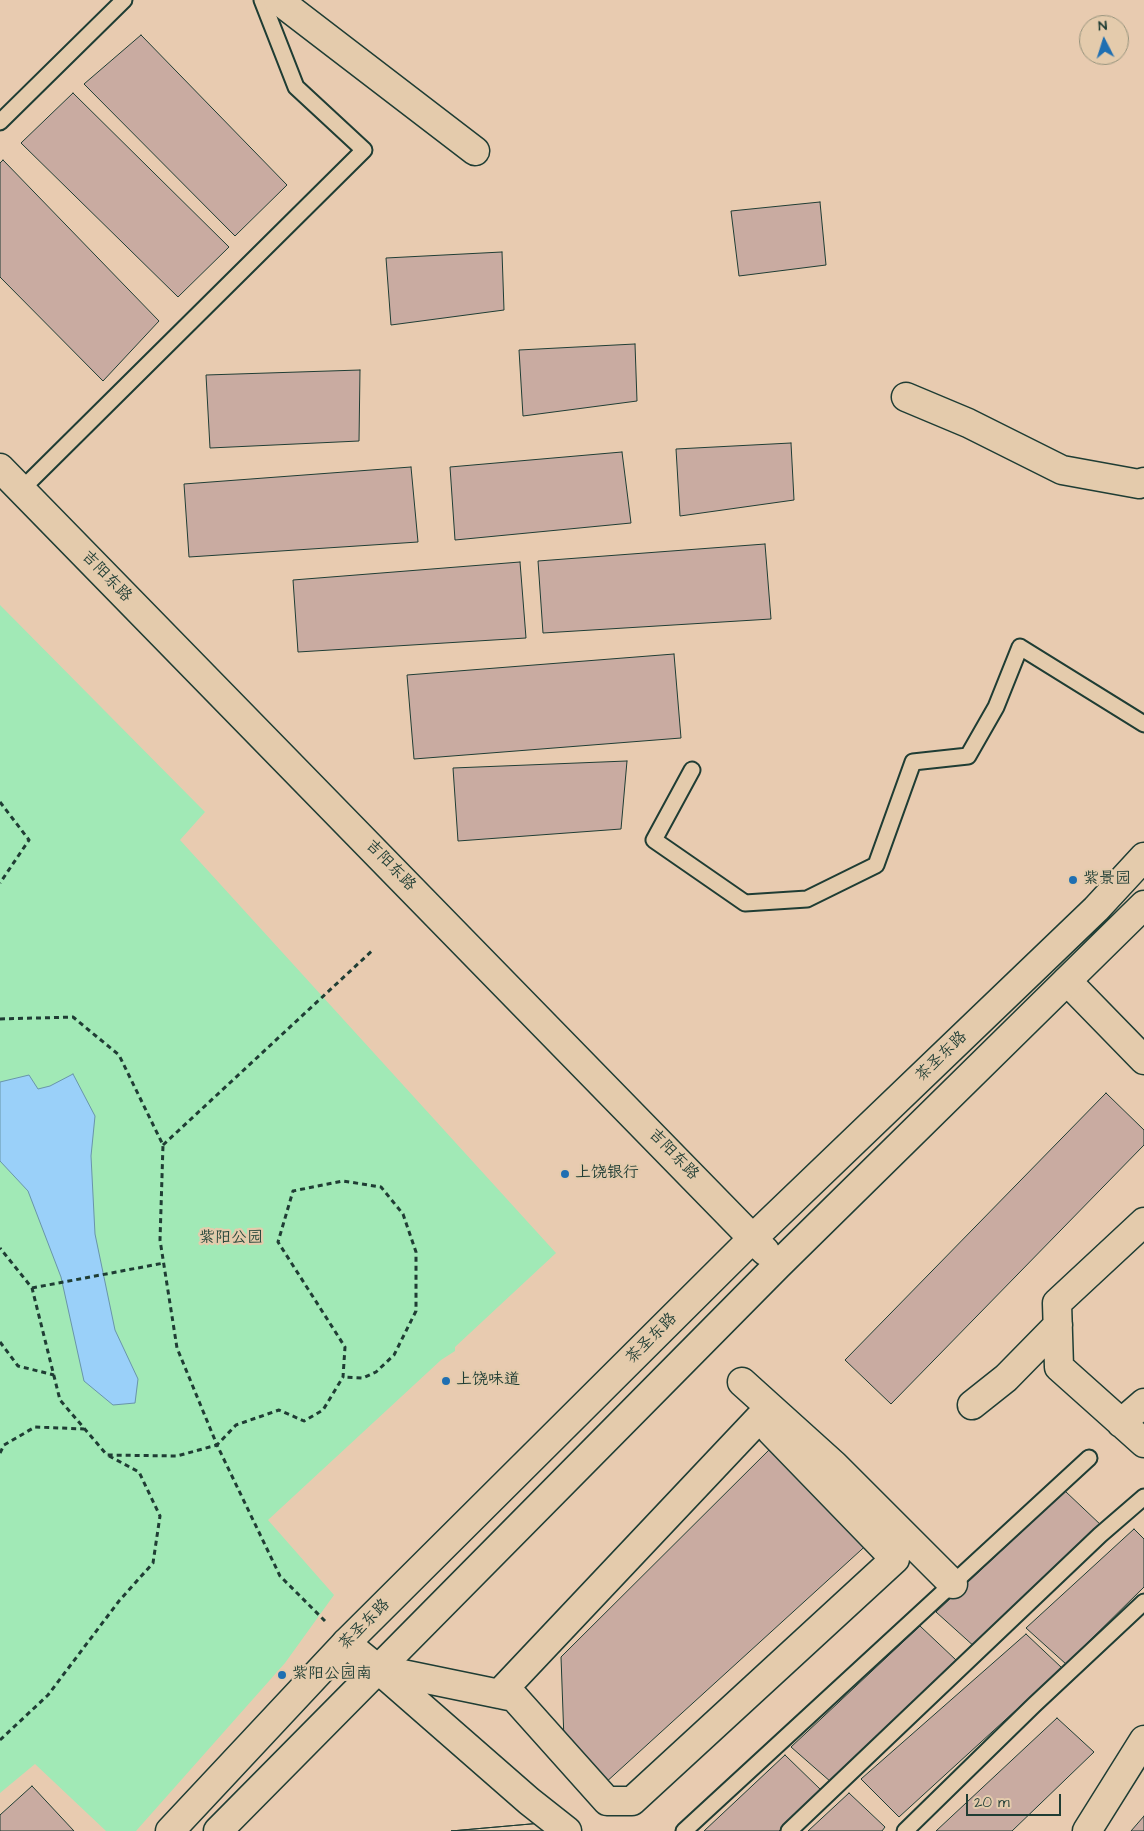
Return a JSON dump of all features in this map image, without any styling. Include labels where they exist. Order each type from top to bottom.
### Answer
[{"type":"main road","points":[[278,0],[475,151]]},
{"type":"main road","points":[[906,397],[968,423],[1062,470],[1139,484],[1144,482]]},
{"type":"main road","name":"吉阳东路","points":[[0,468],[754,1238],[778,1265]]},
{"type":"main road","name":"茶圣东路","points":[[170,1831],[346,1643],[754,1238],[1096,908],[1144,857]]},
{"type":"main road","name":"茶圣东路","points":[[218,1831],[778,1265],[1144,905]]},
{"type":"main road","points":[[1067,981],[1144,1060]]},
{"type":"main road","points":[[1144,1222],[1057,1303],[1060,1368],[1144,1443]]},
{"type":"main road","points":[[972,1405],[1006,1378],[1058,1325]]},
{"type":"main road","points":[[742,1382],[834,1464],[953,1584]]},
{"type":"main road","points":[[1121,1423],[1144,1403]]},
{"type":"main road","points":[[378,1669],[514,1697],[607,1801],[632,1801],[895,1559],[771,1431],[769,1408]]},
{"type":"main road","points":[[499,1694],[769,1408]]},
{"type":"main road","points":[[346,1643],[566,1831]]},
{"type":"main road","points":[[1087,1831],[1144,1740]]},
{"type":"lane","points":[[0,122],[124,0]]},
{"type":"lane","points":[[21,490],[364,150],[296,87],[262,0]]},
{"type":"lane","points":[[692,770],[654,840],[745,903],[807,899],[876,865],[913,762],[968,756],[996,707],[1020,647],[1144,724]]},
{"type":"lane","points":[[684,1831],[1089,1458]]},
{"type":"lane","points":[[789,1831],[1100,1535],[1144,1497]]},
{"type":"lane","points":[[905,1831],[1034,1705],[1144,1602]]},
{"type":"path","points":[[0,802],[29,840],[0,883]]},
{"type":"path","points":[[163,1145],[374,950]]},
{"type":"path","points":[[0,1019],[73,1016],[120,1055],[163,1145],[160,1240],[177,1348],[217,1445],[280,1576],[346,1643]]},
{"type":"path","points":[[107,1455],[178,1456],[217,1445],[236,1425],[279,1410],[304,1421],[323,1410],[343,1377],[345,1347],[278,1242],[293,1190],[343,1181],[381,1187],[403,1214],[416,1252],[416,1311],[394,1355],[376,1372],[363,1378],[343,1377]]},
{"type":"path","points":[[0,1248],[32,1288],[60,1400],[107,1455],[139,1472],[160,1516],[153,1563],[120,1601],[48,1695],[1,1738]]},
{"type":"path","points":[[32,1288],[164,1263]]},
{"type":"path","points":[[0,1342],[18,1366],[54,1375]]},
{"type":"path","points":[[0,1453],[4,1445],[35,1427],[84,1429]]},
{"type":"green space","name":"紫阳公园","points":[[0,605],[205,812],[180,840],[556,1253],[455,1347],[455,1351],[441,1360],[268,1520],[334,1595],[285,1663],[136,1831],[106,1831],[35,1764],[0,1793]]},
{"type":"water","points":[[73,1074],[95,1116],[91,1156],[95,1234],[115,1330],[138,1379],[135,1403],[113,1405],[84,1381],[61,1277],[28,1191],[0,1161],[0,1082],[29,1075],[38,1089],[50,1086]]},
{"type":"building","points":[[141,35],[287,185],[235,236],[84,84]]},
{"type":"building","points":[[73,93],[229,247],[178,297],[21,143]]},
{"type":"building","points":[[3,160],[159,321],[103,381],[0,277],[0,163]]},
{"type":"building","points":[[820,202],[826,265],[739,276],[731,211]]},
{"type":"building","points":[[502,252],[504,310],[391,325],[386,258]]},
{"type":"building","points":[[635,344],[637,401],[523,416],[519,350]]},
{"type":"building","points":[[360,370],[359,441],[210,448],[206,375]]},
{"type":"building","points":[[791,443],[794,500],[680,516],[676,449]]},
{"type":"building","points":[[622,452],[631,523],[455,540],[450,467]]},
{"type":"building","points":[[411,467],[418,542],[189,557],[184,484]]},
{"type":"building","points":[[765,544],[771,619],[543,633],[538,561]]},
{"type":"building","points":[[520,562],[526,638],[298,652],[293,580]]},
{"type":"building","points":[[674,654],[681,738],[414,759],[407,675]]},
{"type":"building","points":[[627,761],[621,829],[458,841],[453,768]]},
{"type":"building","points":[[1106,1093],[1144,1130],[1144,1145],[891,1404],[845,1360]]},
{"type":"building","points":[[776,1443],[872,1540],[604,1784],[564,1740],[561,1657]]},
{"type":"building","points":[[1065,1491],[1102,1526],[976,1648],[936,1612]]},
{"type":"building","points":[[1134,1529],[1144,1539],[1144,1587],[1066,1664],[1026,1628]]},
{"type":"building","points":[[920,1626],[956,1660],[831,1782],[791,1747]]},
{"type":"building","points":[[1026,1634],[1062,1668],[899,1817],[861,1779]]},
{"type":"building","points":[[1057,1718],[1094,1752],[1012,1831],[936,1831]]},
{"type":"building","points":[[785,1755],[821,1790],[779,1831],[704,1831]]},
{"type":"building","points":[[32,1786],[74,1831],[0,1831],[0,1815]]},
{"type":"building","points":[[849,1793],[885,1827],[882,1831],[808,1831]]},
{"type":"building","points":[[1144,1816],[1144,1831],[1131,1831]]},
{"type":"building","points":[[542,1823],[543,1831],[451,1831]]},
{"type":"building","points":[[542,1823],[543,1831],[451,1831]]},
{"type":"place","name":"紫景园","points":[[1073,880]]},
{"type":"place","name":"上饶银行","points":[[565,1174]]},
{"type":"place","name":"上饶味道","points":[[446,1381]]},
{"type":"place","name":"紫阳公园南","points":[[282,1675]]}]
